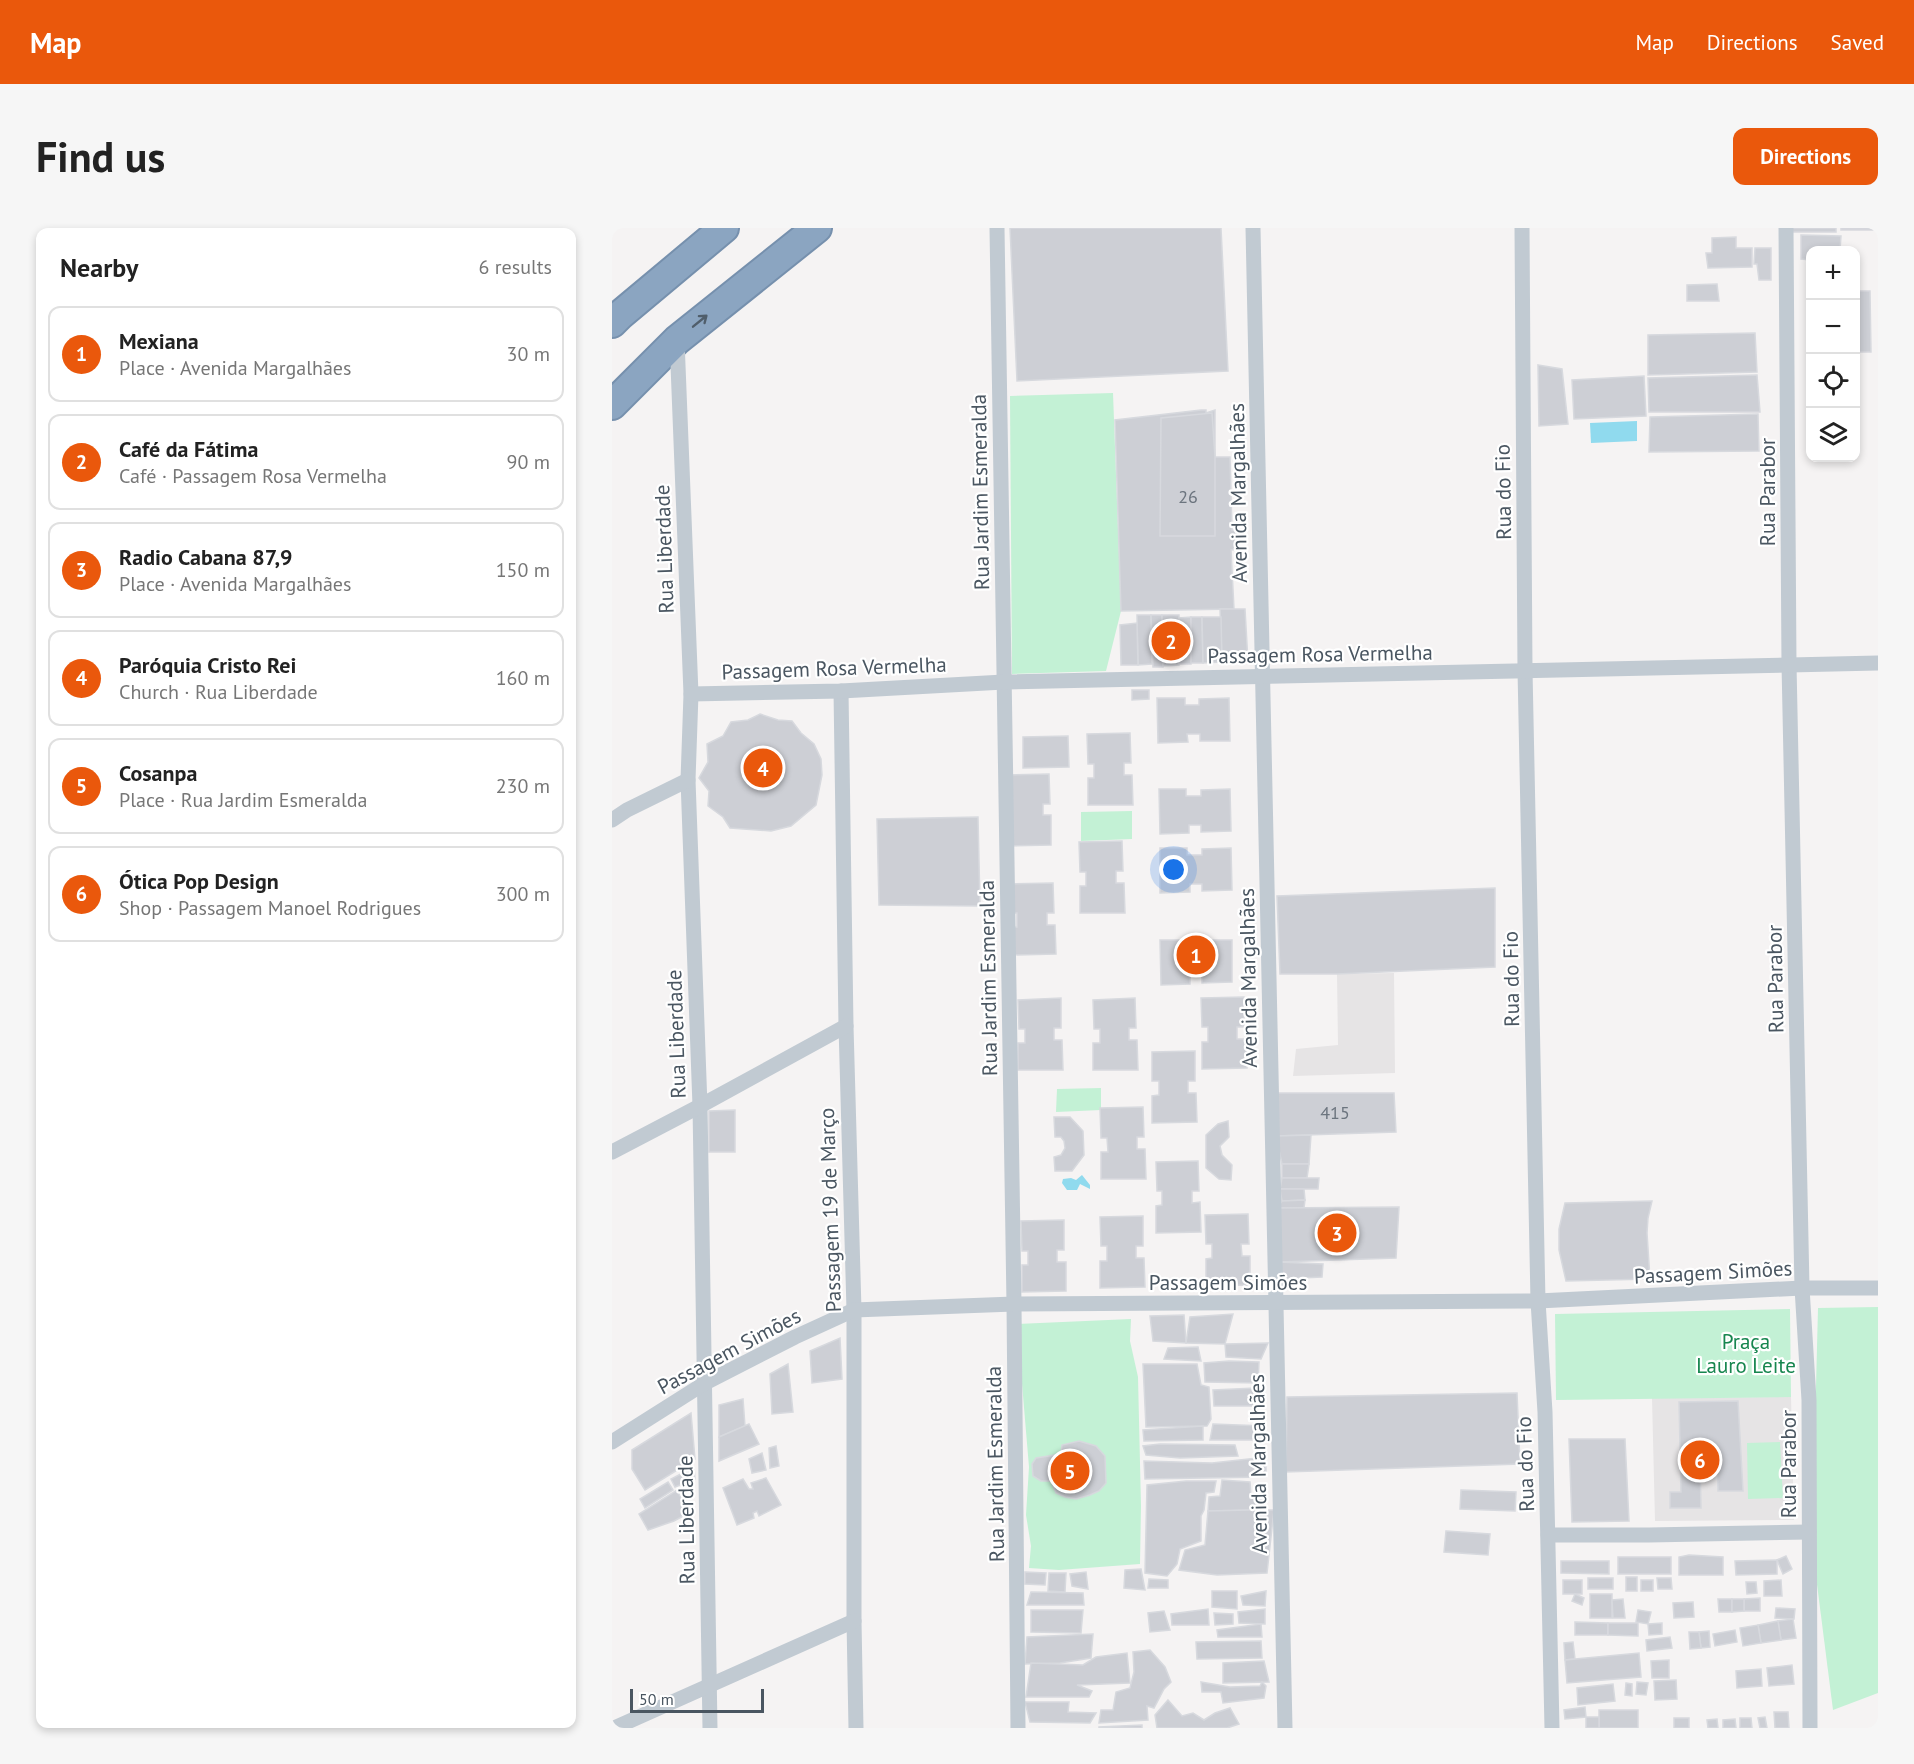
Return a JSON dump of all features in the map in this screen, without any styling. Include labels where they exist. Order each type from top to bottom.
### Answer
[{"type":"highway","points":[[615,313],[724,228]]},
{"type":"highway","points":[[612,405],[677,340],[817,228]]},
{"type":"street","name":"Rua Jardim Esmeralda","points":[[997,228],[1014,1304],[1018,1728]]},
{"type":"street","name":"Avenida Margalhães","points":[[1253,228],[1285,1728]]},
{"type":"street","name":"Rua do Fio","points":[[1522,228],[1526,670],[1538,1301],[1545,1412],[1551,1728]]},
{"type":"street","name":"Rua Parabor","points":[[1786,228],[1789,664],[1802,1288],[1809,1400],[1810,1728]]},
{"type":"street","name":"Rua Liberdade","points":[[677,340],[691,694],[688,780],[700,1107],[710,1728]]},
{"type":"street","name":"Passagem Rosa Vermelha","points":[[691,694],[841,691],[1004,682],[1878,663]]},
{"type":"street","name":"Passagem 19 de Março","points":[[841,691],[846,1026],[855,1310],[856,1728]]},
{"type":"street","points":[[612,820],[627,810],[688,780]]},
{"type":"street","points":[[612,1152],[700,1107],[846,1026]]},
{"type":"street","name":"Passagem Simões","points":[[612,1443],[705,1383],[795,1337],[855,1310],[1014,1304],[1538,1301],[1802,1288],[1878,1288]]},
{"type":"street","points":[[1548,1535],[1809,1532]]},
{"type":"street","points":[[614,1728],[854,1621]]},
{"type":"shaded area","points":[[1394,973],[1395,1073],[1293,1076],[1296,1049],[1338,1045],[1337,974]]},
{"type":"shaded area","points":[[1791,1397],[1794,1520],[1655,1521],[1652,1398]]},
{"type":"green space","points":[[1113,393],[1121,611],[1106,671],[1012,674],[1010,396]]},
{"type":"green space","points":[[1132,811],[1132,839],[1081,841],[1081,812]]},
{"type":"green space","points":[[1101,1088],[1101,1110],[1056,1112],[1057,1089]]},
{"type":"green space","points":[[1878,1307],[1878,1693],[1833,1710],[1812,1545],[1818,1308]]},
{"type":"green space","name":"Praça Lauro Leite","points":[[1790,1309],[1791,1397],[1556,1400],[1555,1314]]},
{"type":"green space","points":[[1131,1319],[1130,1341],[1138,1377],[1140,1564],[1059,1570],[1029,1568],[1031,1546],[1026,1515],[1029,1467],[1017,1324]]},
{"type":"green space","points":[[1780,1442],[1783,1498],[1748,1499],[1747,1443]]},
{"type":"water","points":[[1637,421],[1637,441],[1591,443],[1590,423]]},
{"type":"water","points":[[1082,1175],[1090,1185],[1090,1189],[1080,1184],[1077,1190],[1067,1190],[1062,1183],[1063,1179],[1076,1180]]},
{"type":"building","points":[[1010,228],[1221,228],[1228,371],[1017,381]]},
{"type":"building","points":[[1792,228],[1836,228],[1836,232],[1792,232]]},
{"type":"building","points":[[1841,228],[1878,228],[1878,230],[1841,230]]},
{"type":"building","points":[[1801,235],[1841,236],[1840,246],[1806,246],[1806,260],[1801,259]]},
{"type":"building","points":[[1736,237],[1736,248],[1752,248],[1752,267],[1708,268],[1706,253],[1712,253],[1712,238]]},
{"type":"building","points":[[1755,248],[1771,248],[1771,280],[1759,280],[1757,264],[1754,264]]},
{"type":"building","points":[[1717,284],[1719,301],[1687,301],[1687,285]]},
{"type":"building","points":[[1860,291],[1870,291],[1871,352],[1860,352]]},
{"type":"building","points":[[1755,333],[1757,372],[1648,375],[1648,335]]},
{"type":"building","points":[[1538,365],[1562,369],[1568,424],[1539,426]]},
{"type":"building","points":[[1757,375],[1760,412],[1649,412],[1648,378]]},
{"type":"building","points":[[1644,376],[1646,416],[1574,419],[1572,380]]},
{"type":"building","points":[[1206,410],[1206,413],[1215,410],[1215,457],[1230,457],[1232,530],[1239,530],[1238,549],[1231,550],[1234,609],[1121,611],[1115,420]]},
{"type":"building","points":[[1212,413],[1215,457],[1215,536],[1160,536],[1161,418]]},
{"type":"building","points":[[1758,414],[1759,451],[1649,452],[1650,417]]},
{"type":"building","points":[[1220,609],[1245,609],[1248,662],[1222,662]]},
{"type":"building","points":[[1137,615],[1151,615],[1152,664],[1138,665]]},
{"type":"building","points":[[1151,615],[1162,615],[1163,667],[1153,667]]},
{"type":"building","points":[[1162,615],[1179,615],[1179,665],[1163,666]]},
{"type":"building","points":[[1191,617],[1191,664],[1179,664],[1179,618]]},
{"type":"building","points":[[1191,617],[1202,617],[1203,663],[1191,663]]},
{"type":"building","points":[[1202,617],[1221,617],[1222,662],[1203,663]]},
{"type":"building","points":[[1137,623],[1138,665],[1121,665],[1120,625]]},
{"type":"building","points":[[1132,690],[1149,690],[1149,699],[1132,700]]},
{"type":"building","points":[[1157,698],[1185,698],[1185,705],[1199,705],[1199,699],[1229,698],[1230,741],[1200,741],[1200,734],[1187,734],[1188,742],[1158,743]]},
{"type":"building","points":[[760,714],[778,720],[792,721],[814,744],[821,759],[822,775],[816,805],[791,826],[771,831],[730,828],[723,817],[708,806],[709,791],[699,778],[708,762],[707,744],[723,736],[731,722],[748,720]]},
{"type":"building","points":[[1130,733],[1131,763],[1124,763],[1124,775],[1132,775],[1133,805],[1088,805],[1088,778],[1094,778],[1094,764],[1088,764],[1087,734]]},
{"type":"building","points":[[1068,736],[1069,767],[1023,768],[1023,737]]},
{"type":"building","points":[[1049,774],[1050,804],[1043,804],[1043,815],[1051,815],[1051,845],[1007,846],[1006,775]]},
{"type":"building","points":[[1159,789],[1186,789],[1186,796],[1201,796],[1201,790],[1230,789],[1231,831],[1201,832],[1201,825],[1189,825],[1189,833],[1160,834]]},
{"type":"building","points":[[978,817],[980,906],[879,905],[877,819]]},
{"type":"building","points":[[1122,841],[1123,871],[1116,871],[1116,883],[1124,883],[1125,913],[1080,913],[1080,886],[1086,886],[1086,872],[1080,872],[1079,842]]},
{"type":"building","points":[[1160,848],[1187,848],[1187,855],[1202,855],[1202,849],[1231,848],[1232,890],[1202,891],[1202,884],[1190,884],[1190,892],[1160,893]]},
{"type":"building","points":[[1053,883],[1054,913],[1047,913],[1047,925],[1055,925],[1056,954],[1011,955],[1011,928],[1017,927],[1017,913],[1011,913],[1010,884]]},
{"type":"building","points":[[1495,888],[1495,967],[1337,974],[1280,974],[1277,896]]},
{"type":"building","points":[[1160,940],[1187,940],[1188,947],[1202,947],[1202,940],[1232,940],[1232,982],[1202,983],[1202,975],[1190,976],[1190,984],[1161,985]]},
{"type":"building","points":[[1244,997],[1244,1027],[1237,1027],[1237,1039],[1246,1039],[1247,1068],[1202,1069],[1202,1042],[1208,1042],[1208,1027],[1202,1027],[1201,998]]},
{"type":"building","points":[[1061,998],[1061,1028],[1054,1028],[1054,1040],[1062,1040],[1063,1070],[1018,1070],[1018,1043],[1025,1043],[1025,1029],[1019,1029],[1018,1000]]},
{"type":"building","points":[[1135,998],[1136,1028],[1129,1028],[1129,1040],[1137,1040],[1138,1070],[1093,1070],[1093,1043],[1100,1043],[1100,1029],[1094,1029],[1093,1000]]},
{"type":"building","points":[[1195,1051],[1195,1081],[1188,1081],[1188,1093],[1196,1093],[1197,1122],[1152,1123],[1152,1096],[1159,1095],[1159,1081],[1152,1081],[1152,1052]]},
{"type":"building","points":[[1276,1093],[1394,1093],[1396,1132],[1276,1136]]},
{"type":"building","points":[[1143,1107],[1144,1137],[1137,1137],[1137,1149],[1145,1149],[1146,1179],[1101,1179],[1101,1152],[1108,1152],[1107,1138],[1101,1138],[1100,1108]]},
{"type":"building","points":[[735,1110],[735,1152],[709,1152],[709,1111]]},
{"type":"building","points":[[1054,1117],[1070,1117],[1083,1131],[1084,1155],[1072,1171],[1055,1171],[1054,1157],[1061,1155],[1065,1148],[1061,1137],[1055,1137]]},
{"type":"building","points":[[1228,1121],[1229,1137],[1220,1146],[1222,1155],[1232,1165],[1231,1180],[1219,1179],[1206,1168],[1206,1135],[1218,1124]]},
{"type":"building","points":[[1311,1135],[1309,1164],[1282,1164],[1276,1136]]},
{"type":"building","points":[[1198,1161],[1199,1191],[1192,1191],[1192,1203],[1200,1202],[1201,1232],[1156,1233],[1156,1206],[1162,1205],[1162,1191],[1157,1191],[1156,1162]]},
{"type":"building","points":[[1282,1164],[1309,1164],[1307,1178],[1282,1178]]},
{"type":"building","points":[[1282,1178],[1319,1178],[1318,1189],[1280,1189]]},
{"type":"building","points":[[1280,1189],[1304,1189],[1305,1200],[1282,1201]]},
{"type":"building","points":[[1305,1200],[1304,1208],[1277,1208],[1282,1201]]},
{"type":"building","points":[[1652,1201],[1647,1233],[1650,1279],[1566,1281],[1559,1250],[1559,1229],[1565,1203]]},
{"type":"building","points":[[1399,1207],[1396,1258],[1279,1262],[1277,1208]]},
{"type":"building","points":[[1248,1214],[1249,1244],[1241,1244],[1242,1256],[1250,1256],[1250,1285],[1206,1286],[1206,1259],[1212,1258],[1212,1244],[1206,1244],[1205,1215]]},
{"type":"building","points":[[1143,1216],[1143,1246],[1136,1246],[1136,1258],[1144,1258],[1145,1287],[1100,1288],[1100,1261],[1107,1261],[1107,1246],[1101,1246],[1100,1217]]},
{"type":"building","points":[[1064,1220],[1064,1250],[1057,1250],[1057,1262],[1066,1262],[1066,1291],[1022,1292],[1022,1265],[1028,1265],[1028,1251],[1022,1251],[1021,1221]]},
{"type":"building","points":[[1279,1262],[1323,1264],[1322,1277],[1280,1279]]},
{"type":"building","points":[[1233,1314],[1225,1344],[1186,1343],[1190,1317]]},
{"type":"building","points":[[1184,1315],[1186,1343],[1153,1341],[1150,1316]]},
{"type":"building","points":[[840,1338],[842,1379],[812,1383],[810,1351]]},
{"type":"building","points":[[1268,1343],[1261,1359],[1226,1357],[1225,1344]]},
{"type":"building","points":[[1198,1347],[1201,1361],[1164,1359],[1168,1348]]},
{"type":"building","points":[[1259,1362],[1258,1383],[1205,1382],[1204,1363]]},
{"type":"building","points":[[788,1364],[793,1412],[772,1414],[770,1374]]},
{"type":"building","points":[[1143,1364],[1197,1364],[1201,1385],[1209,1387],[1211,1419],[1207,1426],[1146,1427]]},
{"type":"building","points":[[1255,1388],[1257,1406],[1214,1406],[1213,1390]]},
{"type":"building","points":[[1517,1393],[1520,1464],[1286,1472],[1287,1397]]},
{"type":"building","points":[[743,1399],[745,1426],[719,1437],[719,1405]]},
{"type":"building","points":[[1738,1401],[1743,1491],[1718,1491],[1717,1460],[1700,1460],[1701,1508],[1670,1508],[1670,1492],[1681,1492],[1679,1402]]},
{"type":"building","points":[[691,1413],[695,1459],[645,1490],[632,1469],[632,1450]]},
{"type":"building","points":[[749,1424],[759,1444],[719,1461],[719,1437]]},
{"type":"building","points":[[1213,1424],[1264,1426],[1263,1440],[1210,1440]]},
{"type":"building","points":[[1203,1426],[1203,1440],[1144,1441],[1143,1430]]},
{"type":"building","points":[[1569,1439],[1625,1439],[1629,1521],[1572,1522]]},
{"type":"building","points":[[1079,1441],[1096,1446],[1105,1456],[1106,1483],[1099,1491],[1076,1499],[1056,1493],[1051,1481],[1041,1481],[1033,1476],[1032,1464],[1036,1458],[1061,1454],[1062,1445]]},
{"type":"building","points":[[1160,1444],[1235,1445],[1238,1456],[1180,1458],[1146,1455],[1143,1446]]},
{"type":"building","points":[[776,1446],[779,1466],[770,1468],[769,1448]]},
{"type":"building","points":[[762,1453],[766,1470],[752,1473],[749,1459]]},
{"type":"building","points":[[1266,1457],[1266,1477],[1145,1479],[1144,1461],[1212,1463]]},
{"type":"building","points":[[694,1467],[695,1479],[675,1487],[671,1479]]},
{"type":"building","points":[[766,1478],[781,1505],[759,1516],[757,1511],[753,1513],[754,1518],[737,1525],[723,1488],[743,1479],[749,1489],[753,1489],[751,1483]]},
{"type":"building","points":[[1222,1480],[1250,1482],[1251,1495],[1262,1497],[1261,1510],[1208,1511],[1209,1497],[1220,1496]]},
{"type":"building","points":[[1216,1481],[1214,1492],[1206,1493],[1201,1516],[1201,1541],[1180,1549],[1177,1564],[1167,1576],[1145,1573],[1147,1485]]},
{"type":"building","points":[[668,1482],[673,1490],[645,1508],[640,1499]]},
{"type":"building","points":[[677,1490],[689,1513],[648,1530],[639,1514]]},
{"type":"building","points":[[1461,1490],[1516,1492],[1515,1511],[1460,1509]]},
{"type":"building","points":[[1274,1510],[1267,1573],[1217,1575],[1179,1570],[1185,1550],[1205,1545],[1208,1511]]},
{"type":"building","points":[[1446,1531],[1490,1534],[1488,1555],[1444,1552]]},
{"type":"building","points":[[1689,1555],[1723,1557],[1723,1575],[1679,1575],[1679,1557]]},
{"type":"building","points":[[1786,1556],[1792,1569],[1783,1574],[1777,1560]]},
{"type":"building","points":[[1618,1557],[1671,1557],[1671,1574],[1618,1574]]},
{"type":"building","points":[[1777,1560],[1777,1574],[1736,1575],[1735,1561]]},
{"type":"building","points":[[1561,1561],[1609,1561],[1609,1574],[1561,1573]]},
{"type":"building","points":[[1141,1569],[1145,1590],[1124,1588],[1125,1570]]},
{"type":"building","points":[[1025,1572],[1046,1573],[1045,1585],[1025,1584]]},
{"type":"building","points":[[1086,1572],[1088,1589],[1072,1586],[1070,1574]]},
{"type":"building","points":[[1049,1573],[1066,1573],[1065,1592],[1048,1591]]},
{"type":"building","points":[[1626,1577],[1637,1577],[1637,1591],[1626,1591]]},
{"type":"building","points":[[1588,1578],[1613,1578],[1613,1589],[1588,1589]]},
{"type":"building","points":[[1657,1578],[1671,1578],[1672,1589],[1658,1589]]},
{"type":"building","points":[[1149,1579],[1168,1580],[1168,1588],[1148,1588]]},
{"type":"building","points":[[1563,1580],[1582,1580],[1582,1594],[1563,1594]]},
{"type":"building","points":[[1641,1580],[1653,1580],[1653,1591],[1641,1591]]},
{"type":"building","points":[[1781,1580],[1782,1596],[1764,1596],[1764,1581]]},
{"type":"building","points":[[1746,1582],[1756,1582],[1757,1593],[1747,1594]]},
{"type":"building","points":[[1212,1591],[1237,1591],[1237,1609],[1212,1607]]},
{"type":"building","points":[[1266,1591],[1265,1606],[1243,1605],[1241,1596]]},
{"type":"building","points":[[1031,1592],[1083,1593],[1084,1605],[1027,1605]]},
{"type":"building","points":[[1575,1594],[1584,1598],[1582,1605],[1572,1601]]},
{"type":"building","points":[[1590,1594],[1612,1594],[1612,1618],[1590,1618]]},
{"type":"building","points":[[1760,1598],[1760,1611],[1744,1611],[1744,1599]]},
{"type":"building","points":[[1623,1599],[1625,1618],[1613,1618],[1612,1600]]},
{"type":"building","points":[[1718,1599],[1732,1599],[1732,1612],[1719,1612]]},
{"type":"building","points":[[1732,1599],[1744,1599],[1744,1611],[1732,1612]]},
{"type":"building","points":[[1693,1602],[1694,1617],[1674,1618],[1673,1603]]},
{"type":"building","points":[[1776,1608],[1795,1609],[1794,1619],[1775,1618]]},
{"type":"building","points":[[1208,1609],[1209,1625],[1172,1625],[1171,1614]]},
{"type":"building","points":[[1265,1609],[1265,1624],[1239,1623],[1238,1612]]},
{"type":"building","points":[[1031,1610],[1083,1610],[1081,1633],[1031,1632]]},
{"type":"building","points":[[1638,1610],[1651,1612],[1648,1624],[1636,1622]]},
{"type":"building","points":[[1164,1611],[1170,1630],[1150,1632],[1148,1613]]},
{"type":"building","points":[[1214,1613],[1233,1614],[1233,1624],[1215,1625]]},
{"type":"building","points":[[1793,1619],[1796,1638],[1781,1640],[1778,1621]]},
{"type":"building","points":[[1778,1621],[1781,1640],[1761,1643],[1758,1625]]},
{"type":"building","points":[[1575,1622],[1608,1623],[1608,1635],[1575,1635]]},
{"type":"building","points":[[1608,1623],[1638,1623],[1638,1636],[1608,1635]]},
{"type":"building","points":[[1662,1623],[1662,1634],[1649,1635],[1648,1624]]},
{"type":"building","points":[[1261,1624],[1262,1637],[1218,1637],[1217,1630]]},
{"type":"building","points":[[1758,1625],[1761,1643],[1743,1646],[1740,1628]]},
{"type":"building","points":[[1735,1630],[1737,1642],[1715,1646],[1713,1634]]},
{"type":"building","points":[[1709,1631],[1710,1647],[1701,1648],[1699,1632]]},
{"type":"building","points":[[1689,1632],[1699,1632],[1701,1648],[1690,1649]]},
{"type":"building","points":[[1093,1634],[1091,1658],[1060,1663],[1025,1664],[1027,1637]]},
{"type":"building","points":[[1670,1637],[1672,1648],[1647,1651],[1646,1640]]},
{"type":"building","points":[[1261,1641],[1262,1658],[1197,1659],[1196,1642]]},
{"type":"building","points":[[1573,1642],[1575,1659],[1565,1660],[1564,1643]]},
{"type":"building","points":[[1150,1650],[1165,1667],[1171,1682],[1164,1689],[1154,1708],[1147,1706],[1148,1720],[1099,1723],[1101,1710],[1113,1710],[1116,1692],[1130,1688],[1134,1672],[1133,1652]]},
{"type":"building","points":[[1127,1653],[1130,1683],[1077,1685],[1092,1691],[1089,1697],[1026,1697],[1031,1663],[1083,1665],[1096,1657]]},
{"type":"building","points":[[1639,1653],[1641,1677],[1567,1683],[1565,1660]]},
{"type":"building","points":[[1669,1660],[1669,1678],[1652,1678],[1651,1661]]},
{"type":"building","points":[[1264,1661],[1269,1682],[1223,1683],[1223,1663]]},
{"type":"building","points":[[1792,1665],[1794,1684],[1769,1686],[1767,1668]]},
{"type":"building","points":[[1761,1669],[1762,1686],[1737,1688],[1736,1671]]},
{"type":"building","points":[[1676,1680],[1677,1699],[1655,1700],[1654,1681]]},
{"type":"building","points":[[1201,1682],[1230,1687],[1260,1686],[1262,1682],[1266,1686],[1264,1698],[1223,1703],[1221,1692],[1202,1692]]},
{"type":"building","points":[[1637,1682],[1648,1683],[1646,1695],[1636,1694]]},
{"type":"building","points":[[1626,1683],[1632,1684],[1632,1696],[1625,1695]]},
{"type":"building","points":[[1613,1684],[1615,1701],[1578,1705],[1577,1688]]},
{"type":"building","points":[[1168,1700],[1182,1716],[1193,1713],[1204,1720],[1230,1708],[1239,1724],[1227,1728],[1157,1728],[1155,1715]]},
{"type":"building","points":[[1025,1702],[1069,1702],[1068,1712],[1096,1713],[1090,1723],[1030,1722]]},
{"type":"building","points":[[1585,1707],[1586,1717],[1565,1719],[1564,1710]]},
{"type":"building","points":[[1599,1710],[1638,1710],[1638,1728],[1599,1728]]},
{"type":"building","points":[[1774,1712],[1788,1712],[1789,1728],[1775,1728]]},
{"type":"building","points":[[1586,1717],[1599,1717],[1599,1728],[1586,1728]]},
{"type":"building","points":[[1765,1717],[1767,1728],[1760,1728],[1758,1718]]},
{"type":"building","points":[[1674,1718],[1689,1718],[1689,1728],[1674,1728]]},
{"type":"building","points":[[1740,1718],[1751,1718],[1752,1728],[1740,1728]]},
{"type":"building","points":[[1717,1719],[1718,1728],[1708,1728],[1707,1720]]},
{"type":"building","points":[[1735,1719],[1736,1728],[1723,1728],[1723,1720]]},
{"type":"building","points":[[1142,1725],[1142,1728],[1099,1728],[1099,1727]]},
{"type":"place","name":"Café da Fátima","points":[[1171,641]]},
{"type":"place","name":"Paróquia Cristo Rei","points":[[763,768]]},
{"type":"place","name":"Mexiana","points":[[1196,955]]},
{"type":"place","name":"Radio Cabana 87,9","points":[[1337,1233]]},
{"type":"place","name":"Ótica Pop Design","points":[[1700,1460]]},
{"type":"place","name":"Cosanpa","points":[[1070,1471]]}]
